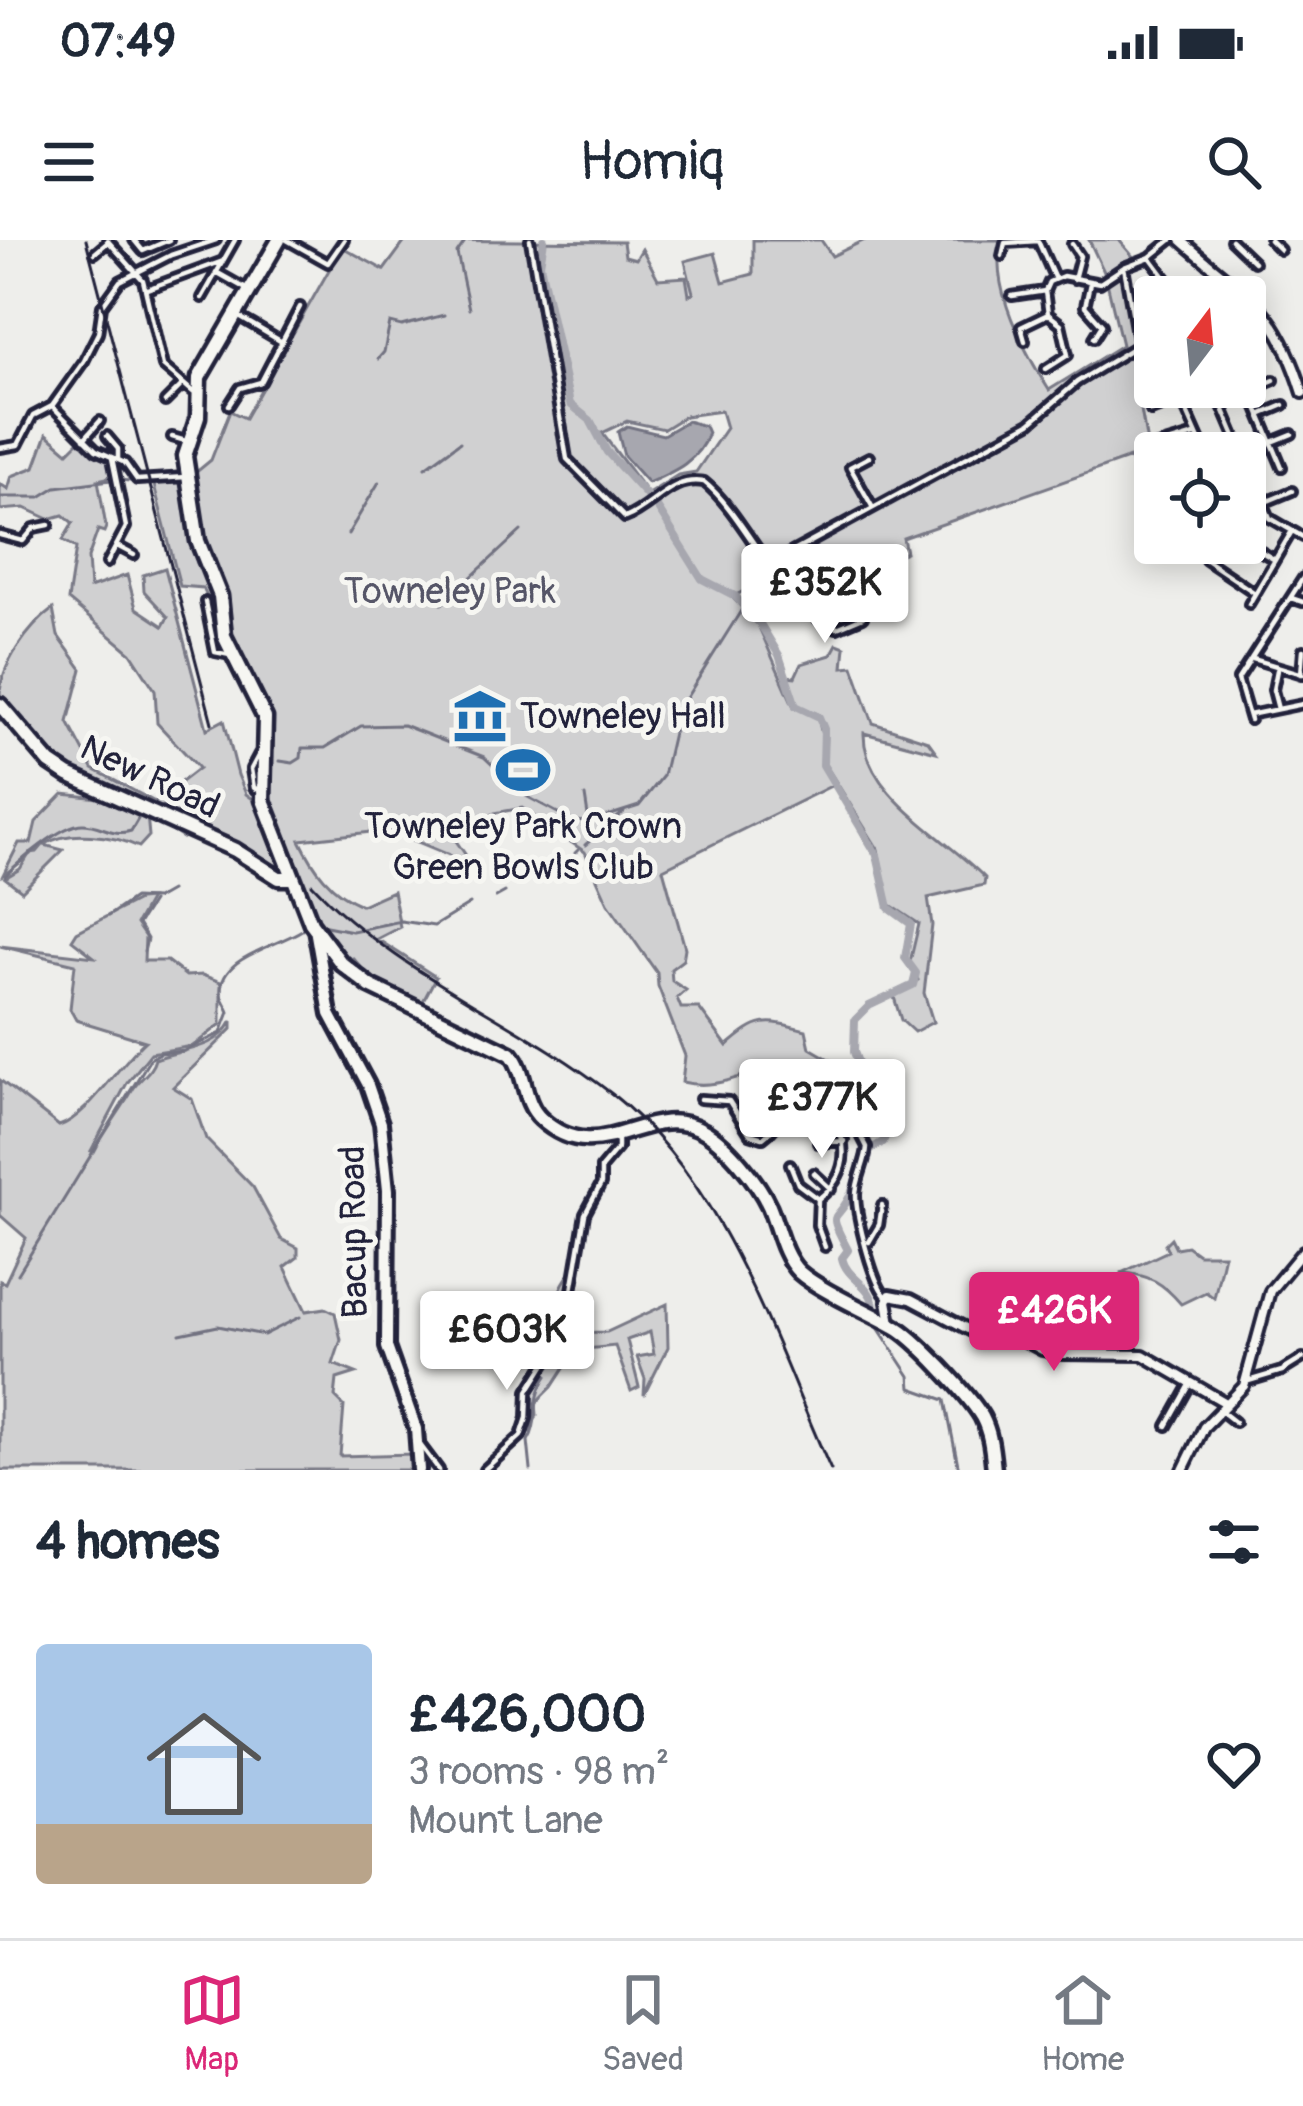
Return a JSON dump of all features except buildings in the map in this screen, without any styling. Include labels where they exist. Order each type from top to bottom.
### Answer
[{"type":"highway","points":[[283,240],[199,378],[198,417],[189,442],[186,477],[198,542],[220,596],[230,655],[265,718],[263,791],[285,878],[315,929],[341,962],[370,986],[511,1054],[534,1112],[562,1135],[579,1142],[666,1123],[689,1125],[710,1135],[767,1201],[796,1269],[891,1324],[976,1408],[992,1445],[994,1470]]},
{"type":"highway","name":"New Road","points":[[0,705],[50,763],[68,776],[285,878]]},
{"type":"main road","name":"Bacup Road","points":[[315,929],[331,1014],[368,1085],[381,1124],[388,1203],[387,1347],[418,1442],[419,1470]]},
{"type":"street","points":[[134,240],[143,250],[170,240],[171,255]]},
{"type":"street","points":[[0,448],[18,445],[33,416],[52,406],[84,361],[120,281],[171,255],[216,240]]},
{"type":"street","points":[[202,298],[235,240]]},
{"type":"street","points":[[283,240],[326,262],[344,240]]},
{"type":"street","points":[[530,240],[567,459],[621,517],[632,517],[688,479],[704,482],[770,564],[830,626],[838,628],[863,617]]},
{"type":"street","points":[[1054,277],[1100,283],[1171,240]]},
{"type":"street","points":[[1181,240],[1225,276]]},
{"type":"street","points":[[1231,240],[1254,262]]},
{"type":"street","points":[[1270,240],[1280,250]]},
{"type":"street","points":[[95,253],[108,241],[136,271],[147,290],[163,366],[193,392]]},
{"type":"street","points":[[1002,256],[1005,243],[1038,242],[1054,277]]},
{"type":"street","points":[[1072,244],[1080,256],[1074,278]]},
{"type":"street","points":[[188,249],[194,269]]},
{"type":"street","points":[[1150,256],[1165,276]]},
{"type":"street","points":[[147,290],[223,262]]},
{"type":"street","points":[[1124,267],[1134,315]]},
{"type":"street","points":[[216,272],[250,291]]},
{"type":"street","points":[[1046,368],[1071,357],[1061,324],[1048,314],[1045,291],[1054,277]]},
{"type":"street","points":[[1090,284],[1085,306],[1102,325],[1094,338]]},
{"type":"street","points":[[1012,296],[1045,291]]},
{"type":"street","points":[[229,405],[240,388],[261,382],[300,307]]},
{"type":"street","points":[[236,314],[282,342]]},
{"type":"street","points":[[1025,341],[1022,327],[1048,314]]},
{"type":"street","points":[[1266,314],[1287,341],[1303,393]]},
{"type":"street","points":[[770,564],[1030,424],[1078,382],[1134,348]]},
{"type":"street","points":[[1266,383],[1274,380]]},
{"type":"street","points":[[165,402],[181,386]]},
{"type":"street","points":[[1260,415],[1284,405]]},
{"type":"street","points":[[52,406],[84,439],[141,481],[186,477]]},
{"type":"street","points":[[1151,411],[1158,408]]},
{"type":"street","points":[[1257,408],[1282,467]]},
{"type":"street","points":[[84,439],[100,421]]},
{"type":"street","points":[[1266,445],[1292,434]]},
{"type":"street","points":[[107,436],[118,449],[126,527],[107,562]]},
{"type":"street","points":[[172,437],[189,442]]},
{"type":"street","points":[[869,457],[850,467],[873,508]]},
{"type":"street","points":[[1266,502],[1292,491]]},
{"type":"street","points":[[1266,509],[1270,518],[1303,536]]},
{"type":"street","points":[[0,535],[23,541],[34,528],[49,525]]},
{"type":"street","points":[[1249,604],[1292,531]]},
{"type":"street","points":[[117,546],[134,555]]},
{"type":"street","points":[[1266,555],[1275,560]]},
{"type":"street","points":[[1212,564],[1256,593]]},
{"type":"street","points":[[1303,578],[1238,680],[1250,718],[1303,704]]},
{"type":"street","points":[[1291,598],[1303,602]]},
{"type":"street","points":[[206,602],[215,652],[230,655]]},
{"type":"street","points":[[1253,659],[1302,674],[1303,650]]},
{"type":"street","points":[[1277,670],[1278,709]]},
{"type":"street","points":[[789,1084],[797,1096]]},
{"type":"street","points":[[700,1099],[729,1101],[750,1134],[763,1138],[777,1125],[786,1103],[797,1096],[814,1097],[834,1115],[844,1142],[839,1181],[818,1199]]},
{"type":"street","points":[[842,1098],[867,1151],[856,1192],[869,1242],[870,1271],[887,1298],[891,1324]]},
{"type":"street","points":[[834,1115],[848,1106]]},
{"type":"street","points":[[804,1113],[826,1108]]},
{"type":"street","points":[[484,1470],[521,1436],[528,1391],[566,1333],[585,1214],[600,1186],[601,1168],[618,1148],[618,1136]]},
{"type":"street","points":[[818,1143],[863,1138]]},
{"type":"street","points":[[790,1164],[798,1184],[818,1199]]},
{"type":"street","points":[[814,1174],[831,1190]]},
{"type":"street","points":[[818,1199],[817,1225],[825,1247]]},
{"type":"street","points":[[869,1242],[880,1225],[882,1205]]},
{"type":"street","points":[[1183,1470],[1192,1446],[1245,1382],[1270,1292],[1303,1251]]},
{"type":"street","points":[[887,1298],[911,1299],[983,1336],[1013,1335],[1042,1350],[1143,1355],[1192,1383],[1235,1422]]},
{"type":"street","points":[[1245,1382],[1282,1371],[1303,1358]]},
{"type":"street","points":[[1167,1426],[1192,1383]]},
{"type":"street","points":[[1219,1410],[1235,1412]]},
{"type":"street","points":[[1219,1410],[1222,1424]]},
{"type":"street","points":[[418,1442],[439,1470]]},
{"type":"green space","name":"Towneley Park","points":[[406,240],[623,242],[625,256],[636,259],[642,249],[658,279],[686,277],[689,295],[693,293],[685,261],[715,253],[723,282],[753,274],[753,240],[821,240],[832,256],[865,240],[1002,240],[999,258],[1004,298],[1049,390],[1122,345],[1105,274],[1089,240],[1119,240],[1136,260],[1118,267],[1134,327],[1134,408],[1141,408],[1145,432],[1134,432],[1134,471],[1130,458],[903,538],[906,552],[828,584],[812,557],[732,597],[758,625],[794,707],[817,717],[826,767],[835,784],[663,869],[685,948],[683,960],[671,969],[672,981],[686,990],[677,998],[681,1008],[699,1008],[727,1046],[763,1023],[806,1030],[810,1048],[839,1065],[852,1084],[841,1099],[820,1078],[800,1068],[763,1069],[705,1084],[682,1082],[685,1056],[657,973],[608,903],[585,852],[522,808],[495,813],[454,838],[465,854],[461,860],[389,830],[300,840],[324,878],[350,900],[361,905],[393,891],[400,927],[377,939],[436,977],[421,1005],[373,981],[353,958],[344,961],[315,922],[269,805],[272,736],[268,716],[228,635],[224,596],[202,541],[189,478],[211,460],[230,411],[245,418],[342,247],[384,270]],"holes":[[[721,411],[726,428],[696,472],[678,475],[648,494],[602,433],[627,421],[664,429],[685,416]]]},
{"type":"green space","points":[[47,434],[68,452],[81,439],[108,459],[111,477],[98,480],[106,527],[104,532],[98,530],[88,558],[90,588],[127,575],[136,608],[163,626],[168,617],[144,591],[143,575],[165,568],[207,729],[224,720],[238,775],[246,794],[260,804],[282,873],[66,769],[0,696],[17,648],[53,609],[58,636],[82,669],[68,722],[93,769],[155,802],[199,768],[157,723],[155,690],[131,653],[68,600],[76,548],[63,540],[73,523],[63,515],[49,519],[25,508],[0,510],[0,484],[8,489],[12,476],[35,467]]},
{"type":"green space","points":[[153,481],[181,481],[197,563],[205,569],[216,603],[210,604],[203,588],[180,586]]},
{"type":"green space","points":[[837,644],[845,647],[843,667],[853,666],[873,723],[928,741],[936,752],[864,733],[877,776],[910,813],[985,878],[984,885],[928,898],[932,925],[924,993],[933,1022],[914,1032],[901,1020],[894,997],[918,980],[910,962],[919,924],[889,904],[878,849],[825,764],[826,729],[820,715],[797,705],[786,676],[795,677],[801,664],[831,655]]},
{"type":"green space","points":[[63,794],[108,799],[189,832],[183,838],[147,815],[149,836],[139,847],[91,836],[54,840],[44,845],[63,850],[22,891],[5,878],[20,869],[28,856],[3,875],[19,843],[31,843],[36,822]]},
{"type":"green space","points":[[150,899],[136,924],[145,937],[144,961],[167,961],[186,976],[202,975],[221,982],[221,1024],[193,1046],[151,1053],[127,1083],[91,1151],[155,1059],[208,1043],[232,1021],[232,1029],[173,1087],[192,1099],[206,1139],[253,1187],[281,1239],[298,1248],[298,1257],[285,1267],[306,1311],[325,1308],[335,1313],[341,1340],[333,1364],[356,1373],[337,1379],[335,1397],[344,1406],[340,1456],[413,1454],[413,1470],[0,1470],[0,1281],[5,1283],[26,1238],[0,1215],[0,1080],[59,1126],[91,1102],[145,1041],[76,1020],[70,1009],[75,964],[0,946],[94,957],[72,940],[77,932],[138,900]]},
{"type":"green space","points":[[1171,1238],[1176,1248],[1224,1254],[1214,1298],[1206,1292],[1181,1304],[1155,1281],[1121,1273],[1168,1251],[1165,1244]]},
{"type":"green space","points":[[569,1274],[574,1280],[566,1333],[607,1332],[667,1304],[668,1347],[644,1395],[645,1379],[637,1357],[654,1354],[650,1332],[627,1340],[639,1387],[631,1391],[615,1346],[576,1350],[536,1403],[530,1432],[525,1430],[529,1393],[543,1368],[531,1358]]},
{"type":"shaded area","points":[[687,421],[705,426],[704,443],[684,464],[648,483],[624,456],[618,432],[627,426],[663,435]]},
{"type":"waterway","points":[[466,240],[457,253],[469,309]]},
{"type":"waterway","points":[[544,240],[540,264],[570,404],[590,420],[607,452],[657,507],[702,579],[735,596],[759,622],[779,655],[796,706],[819,717],[824,729],[823,765],[877,855],[889,908],[911,924],[905,958],[916,973],[913,985],[869,1006],[855,1020],[854,1052],[886,1134],[883,1142],[864,1153],[852,1191],[835,1221],[848,1250],[842,1258],[845,1265],[869,1293],[874,1308]]},
{"type":"waterway","points":[[378,359],[390,323],[402,326],[444,315]]},
{"type":"waterway","points":[[426,467],[460,442]]},
{"type":"waterway","points":[[0,497],[40,497],[56,487],[111,480]]},
{"type":"waterway","points":[[119,480],[130,481]]},
{"type":"waterway","points":[[348,534],[379,482]]},
{"type":"waterway","points":[[442,604],[521,531]]},
{"type":"waterway","points":[[585,796],[589,822],[639,806],[663,776],[678,711],[744,606]]},
{"type":"waterway","points":[[280,761],[293,763],[301,758],[302,748],[325,748],[361,726],[403,725],[484,757],[524,795],[573,821],[589,822]]},
{"type":"waterway","points":[[161,807],[173,800]]},
{"type":"waterway","points":[[585,845],[624,812]]},
{"type":"waterway","points":[[5,876],[63,830],[83,824],[125,832],[138,819]]},
{"type":"waterway","points":[[575,853],[578,850]]},
{"type":"waterway","points":[[515,883],[543,873],[549,878],[572,857]]},
{"type":"waterway","points":[[108,916],[134,898],[156,899],[170,891]]},
{"type":"waterway","points":[[496,897],[505,892]]},
{"type":"waterway","points":[[144,952],[147,939],[138,924],[152,902]]},
{"type":"waterway","points":[[321,925],[352,931],[401,921],[434,926],[470,904]]},
{"type":"waterway","points":[[18,1274],[150,1059],[184,1051],[221,1033],[229,1012],[221,994],[229,970],[250,954],[302,930]]},
{"type":"waterway","points":[[180,1334],[218,1326],[264,1335],[300,1317]]},
{"type":"waterway","points":[[877,1326],[910,1376],[911,1388],[945,1400],[959,1470]]},
{"type":"waterway","points":[[531,1470],[528,1441],[547,1376]]},
{"type":"railway","points":[[86,240],[212,723]]},
{"type":"railway","points":[[312,884],[381,945],[574,1067],[652,1131],[686,1173],[742,1267],[831,1470]]},
{"type":"place","name":"Towneley Hall","points":[[480,716]]},
{"type":"place","name":"Towneley Park Crown Green Bowls Club","points":[[523,770]]}]
